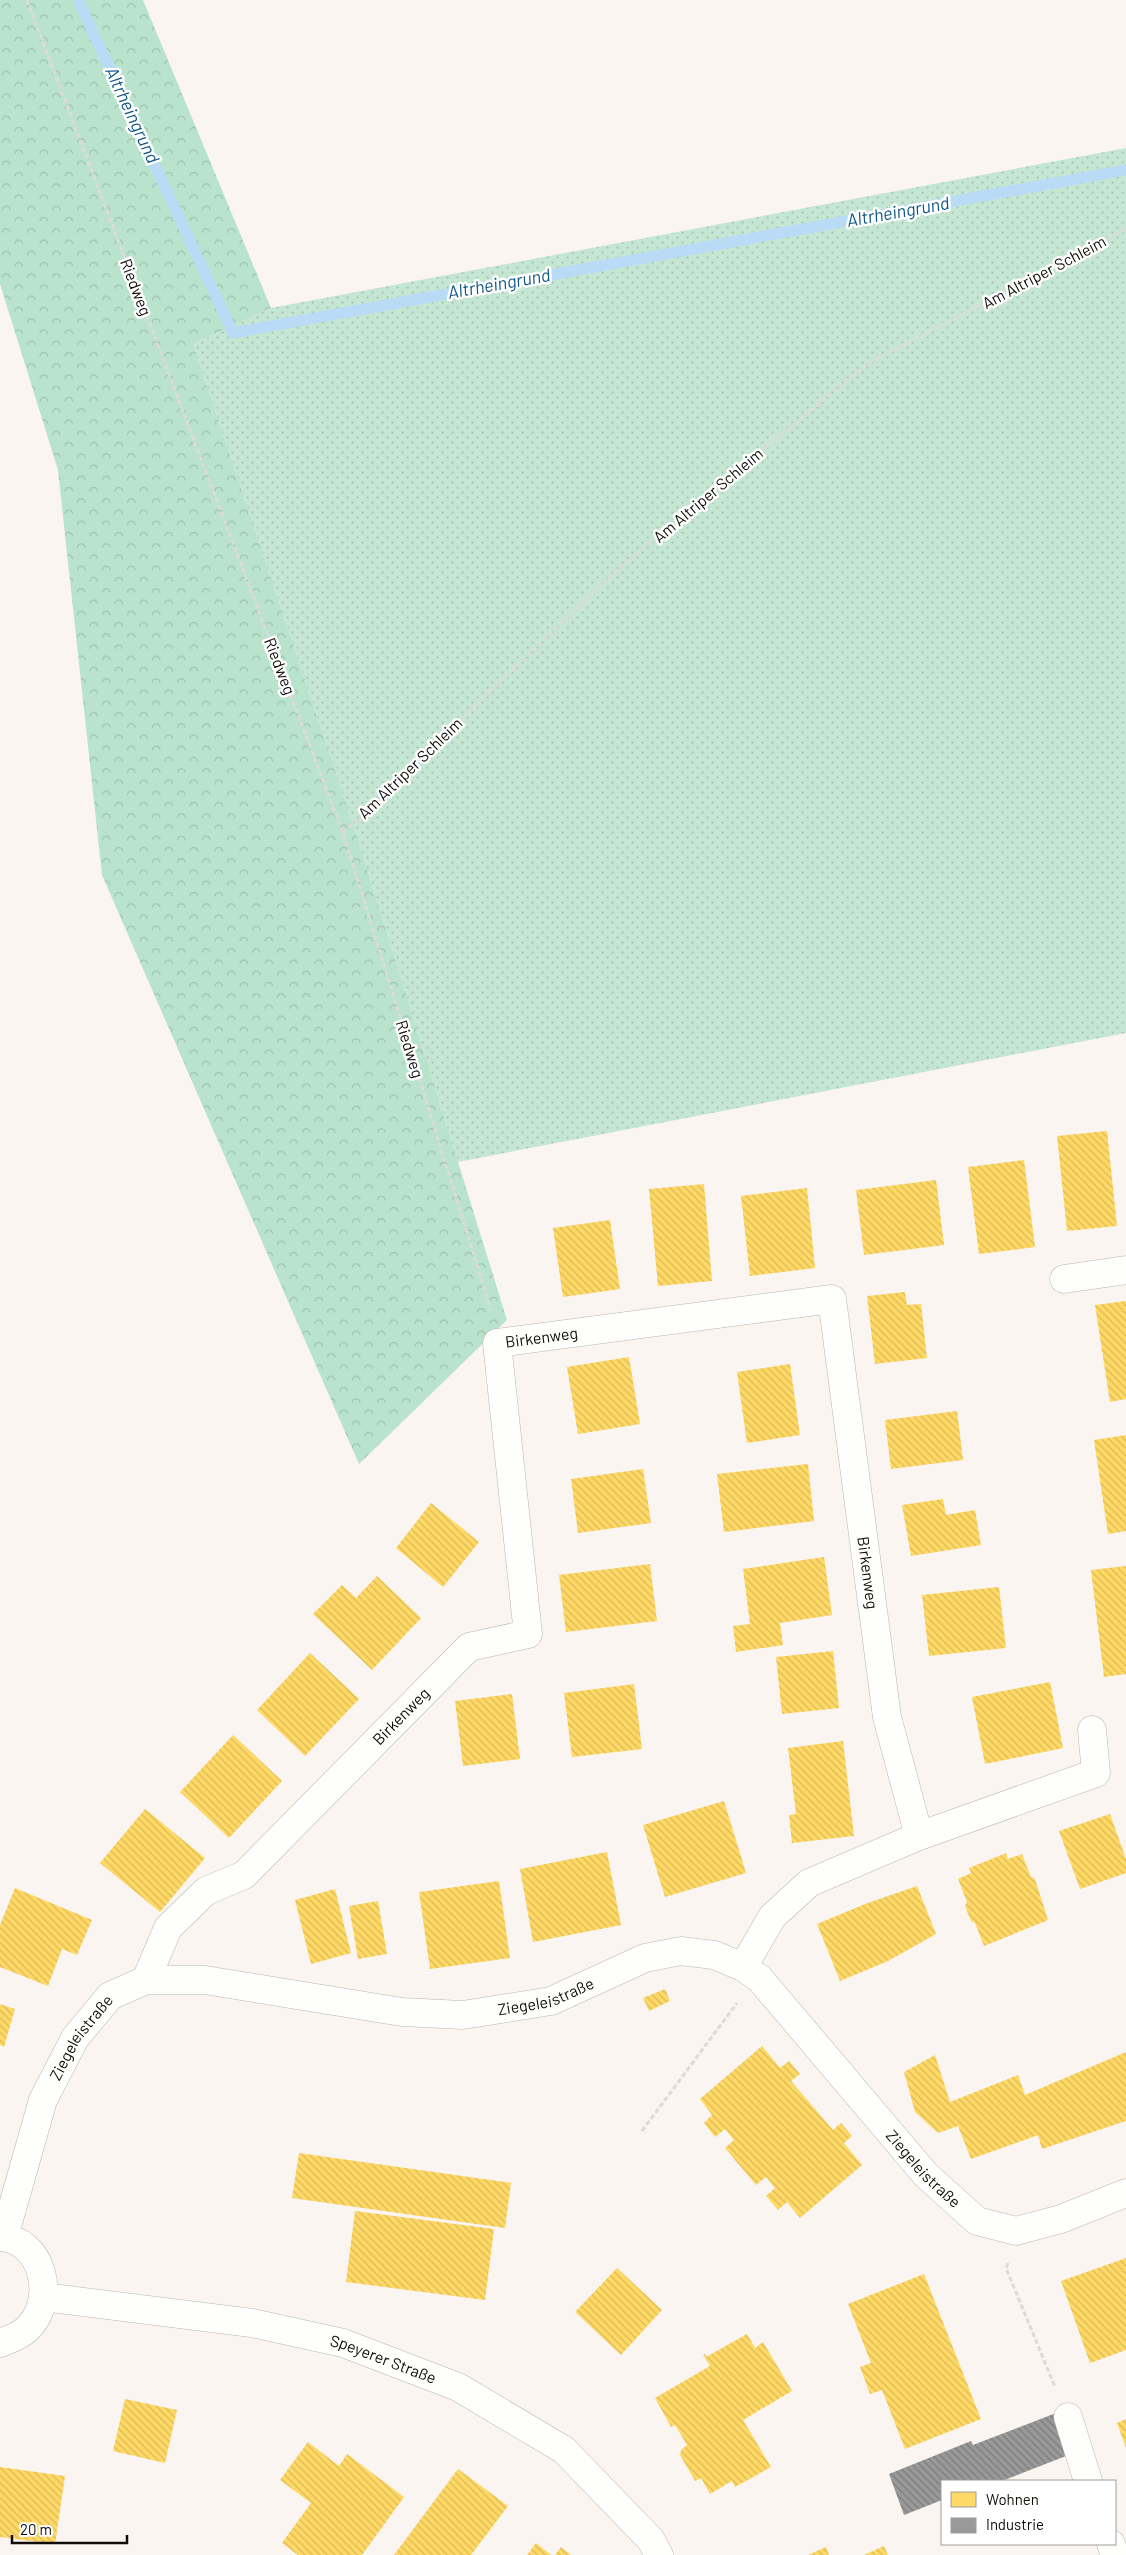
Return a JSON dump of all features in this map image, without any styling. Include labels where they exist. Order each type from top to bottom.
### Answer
[{"type":"street","points":[[1064,1279],[1126,1270]]},
{"type":"street","name":"Birkenweg","points":[[146,1980],[168,1928],[206,1891],[244,1875],[469,1647],[528,1634],[497,1343],[832,1298],[887,1716],[919,1836]]},
{"type":"street","points":[[751,1973],[772,1917],[809,1883],[919,1836],[1096,1773],[1092,1730]]},
{"type":"street","name":"Ziegeleistraße","points":[[2,2237],[42,2100],[75,2038],[110,1996],[146,1980],[205,1980],[402,2012],[463,2014],[551,2001],[645,1958],[681,1951],[714,1955],[751,1973],[926,2175],[976,2221],[1016,2231],[1061,2219],[1126,2193]]},
{"type":"street","points":[[0,2343],[15,2338],[29,2327],[39,2313],[44,2297],[44,2281],[40,2266],[30,2253],[18,2243],[2,2237]]},
{"type":"street","name":"Speyerer Straße","points":[[44,2297],[252,2323],[343,2343],[458,2387],[564,2450],[651,2540],[659,2555]]},
{"type":"street","points":[[1068,2417],[1088,2480]]},
{"type":"path","name":"Riedweg","points":[[27,0],[343,832],[490,1305],[497,1343]]},
{"type":"path","name":"Am Altriper Schleim","points":[[343,832],[610,576],[867,364],[1126,228]]},
{"type":"path","points":[[642,2131],[725,2017],[751,1973]]},
{"type":"path","points":[[1016,2231],[1006,2268],[1068,2417]]},
{"type":"green space","points":[[0,0],[143,0],[271,308],[193,344],[357,836],[507,1320],[359,1464],[102,875],[58,470],[0,284]]},
{"type":"green space","points":[[1126,148],[1126,1033],[458,1162],[357,836],[193,344],[271,308]]},
{"type":"building: Wohnen","points":[[1107,1131],[1117,1226],[1067,1231],[1057,1136]]},
{"type":"building: Wohnen","points":[[1024,1160],[1035,1247],[979,1254],[968,1167]]},
{"type":"building: Wohnen","points":[[936,1180],[944,1245],[864,1255],[856,1190]]},
{"type":"building: Wohnen","points":[[704,1184],[712,1281],[658,1286],[649,1189]]},
{"type":"building: Wohnen","points":[[807,1188],[815,1268],[750,1276],[741,1196]]},
{"type":"building: Wohnen","points":[[610,1220],[620,1289],[563,1297],[553,1228]]},
{"type":"building: Wohnen","points":[[905,1292],[907,1305],[921,1304],[927,1358],[875,1364],[867,1296]]},
{"type":"building: Wohnen","points":[[1126,1301],[1126,1399],[1110,1402],[1095,1305]]},
{"type":"building: Wohnen","points":[[629,1357],[640,1424],[578,1434],[567,1367]]},
{"type":"building: Wohnen","points":[[790,1364],[800,1435],[747,1443],[737,1372]]},
{"type":"building: Wohnen","points":[[957,1411],[963,1460],[891,1469],[885,1420]]},
{"type":"building: Wohnen","points":[[1126,1435],[1126,1531],[1108,1534],[1094,1440]]},
{"type":"building: Wohnen","points":[[808,1464],[814,1521],[724,1532],[717,1474]]},
{"type":"building: Wohnen","points":[[643,1469],[651,1523],[578,1533],[571,1479]]},
{"type":"building: Wohnen","points":[[943,1499],[946,1515],[975,1510],[981,1545],[911,1556],[902,1505]]},
{"type":"building: Wohnen","points":[[431,1503],[479,1542],[443,1587],[396,1548]]},
{"type":"building: Wohnen","points":[[824,1557],[832,1615],[780,1623],[783,1645],[736,1652],[733,1626],[750,1624],[743,1569]]},
{"type":"building: Wohnen","points":[[650,1564],[657,1621],[566,1632],[559,1575]]},
{"type":"building: Wohnen","points":[[1126,1566],[1126,1674],[1104,1677],[1091,1570]]},
{"type":"building: Wohnen","points":[[377,1576],[421,1618],[372,1670],[313,1614],[342,1585],[356,1598]]},
{"type":"building: Wohnen","points":[[999,1587],[1006,1648],[929,1656],[922,1595]]},
{"type":"building: Wohnen","points":[[833,1651],[839,1708],[782,1714],[776,1657]]},
{"type":"building: Wohnen","points":[[310,1653],[359,1699],[305,1756],[257,1710]]},
{"type":"building: Wohnen","points":[[1050,1682],[1063,1748],[985,1764],[972,1697]]},
{"type":"building: Wohnen","points":[[634,1684],[642,1749],[572,1757],[564,1693]]},
{"type":"building: Wohnen","points":[[512,1694],[520,1759],[463,1766],[455,1701]]},
{"type":"building: Wohnen","points":[[233,1735],[282,1781],[229,1838],[180,1792]]},
{"type":"building: Wohnen","points":[[843,1741],[854,1836],[792,1843],[789,1815],[796,1814],[788,1748]]},
{"type":"building: Wohnen","points":[[724,1801],[746,1873],[665,1897],[643,1825]]},
{"type":"building: Wohnen","points":[[145,1809],[205,1858],[160,1912],[100,1863]]},
{"type":"building: Wohnen","points":[[1110,1814],[1126,1859],[1126,1873],[1080,1889],[1059,1831]]},
{"type":"building: Wohnen","points":[[607,1852],[621,1925],[533,1942],[520,1869]]},
{"type":"building: Wohnen","points":[[1006,1853],[1008,1859],[1022,1854],[1031,1877],[1035,1879],[1048,1920],[984,1946],[975,1923],[971,1921],[965,1906],[967,1902],[958,1879],[971,1873],[969,1868]]},
{"type":"building: Wohnen","points":[[499,1881],[510,1958],[430,1969],[419,1892]]},
{"type":"building: Wohnen","points":[[917,1886],[936,1934],[888,1961],[840,1981],[817,1924],[865,1904]]},
{"type":"building: Wohnen","points":[[15,1888],[92,1920],[77,1955],[62,1949],[48,1986],[0,1967],[0,1925]]},
{"type":"building: Wohnen","points":[[335,1889],[351,1953],[311,1964],[295,1900]]},
{"type":"building: Wohnen","points":[[378,1901],[387,1954],[358,1959],[349,1906]]},
{"type":"building: Wohnen","points":[[665,1989],[670,2001],[649,2011],[643,1998]]},
{"type":"building: Wohnen","points":[[0,2004],[15,2009],[4,2047],[0,2045]]},
{"type":"building: Wohnen","points":[[762,2046],[780,2068],[789,2061],[800,2074],[791,2081],[833,2130],[841,2123],[852,2136],[844,2143],[862,2165],[800,2218],[787,2202],[778,2210],[766,2196],[775,2188],[766,2177],[756,2185],[725,2148],[734,2140],[725,2129],[715,2137],[704,2123],[712,2115],[700,2099]]},
{"type":"building: Wohnen","points":[[1126,2052],[1126,2121],[1042,2149],[1038,2135],[971,2159],[958,2126],[938,2133],[915,2112],[904,2072],[935,2055],[950,2102],[1018,2075],[1025,2095]]},
{"type":"building: Wohnen","points":[[299,2153],[511,2183],[505,2228],[292,2198]]},
{"type":"building: Wohnen","points":[[355,2211],[494,2229],[485,2300],[346,2282]]},
{"type":"building: Wohnen","points":[[1126,2258],[1126,2350],[1090,2363],[1061,2281]]},
{"type":"building: Wohnen","points":[[617,2268],[662,2310],[621,2355],[575,2312]]},
{"type":"building: Wohnen","points":[[924,2274],[981,2419],[905,2449],[882,2390],[870,2394],[860,2367],[871,2363],[848,2304]]},
{"type":"building: Wohnen","points":[[747,2334],[755,2348],[763,2342],[792,2391],[743,2420],[771,2467],[735,2487],[732,2481],[710,2494],[701,2478],[695,2481],[680,2455],[681,2450],[687,2445],[675,2425],[671,2427],[655,2398],[710,2366],[703,2355],[705,2354],[706,2357]]},
{"type":"building: Wohnen","points":[[125,2399],[177,2410],[165,2463],[113,2451]]},
{"type":"building: Wohnen","points":[[1126,2419],[1126,2448],[1117,2423]]},
{"type":"building: Wohnen","points":[[308,2442],[339,2466],[347,2454],[404,2497],[362,2555],[298,2555],[282,2543],[311,2503],[280,2480]]},
{"type":"building: Wohnen","points":[[0,2467],[65,2476],[55,2544],[0,2537]]},
{"type":"building: Wohnen","points":[[458,2469],[508,2506],[471,2555],[394,2555]]},
{"type":"building: Wohnen","points":[[536,2543],[551,2555],[527,2555]]},
{"type":"building: Wohnen","points":[[884,2546],[888,2555],[864,2555]]},
{"type":"building: Wohnen","points":[[561,2547],[571,2555],[555,2555]]},
{"type":"building: Wohnen","points":[[826,2547],[829,2555],[808,2555]]},
{"type":"building: Industrie","points":[[1056,2413],[1071,2454],[1005,2480],[941,2480],[941,2500],[904,2515],[889,2474],[971,2441],[973,2445]]},
{"type":"waterway","name":"Altrheingrund","points":[[78,0],[233,333],[1126,170]]}]
